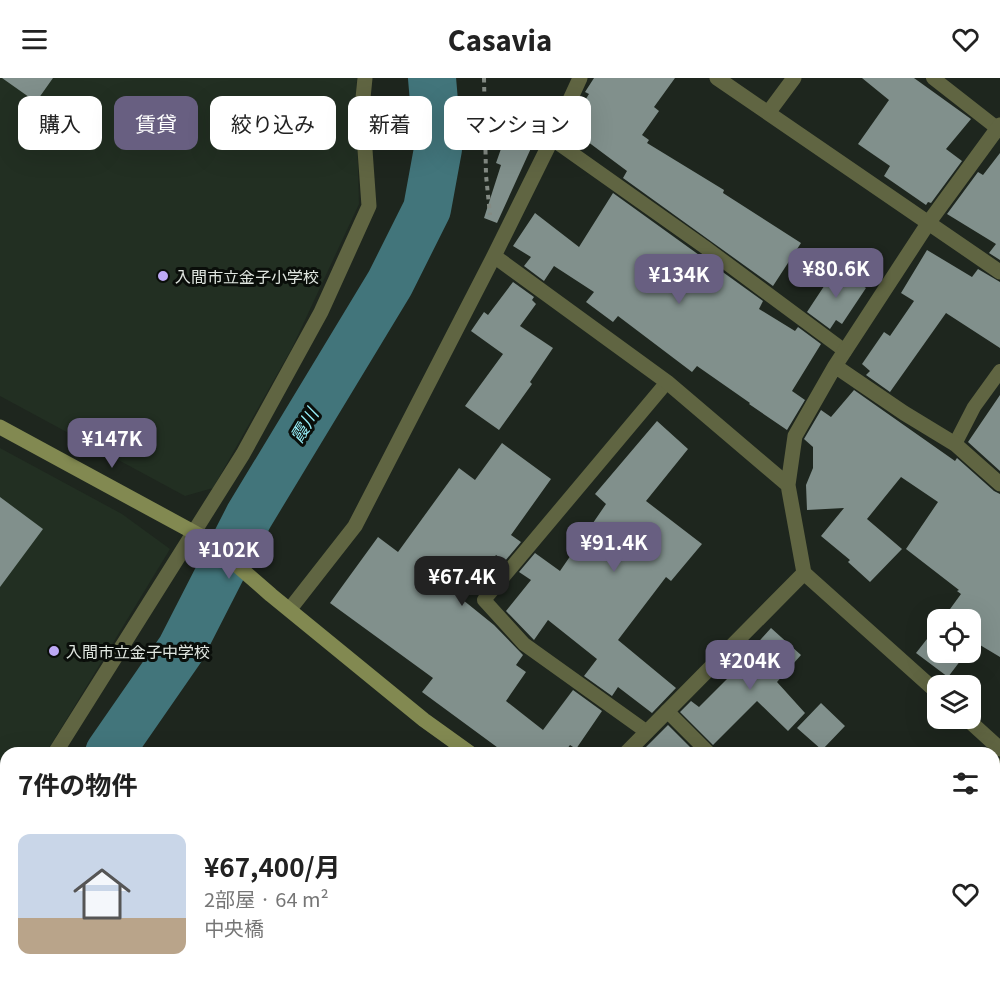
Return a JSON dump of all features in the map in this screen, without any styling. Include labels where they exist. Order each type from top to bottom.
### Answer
[{"type":"street","points":[[59,747],[201,536],[321,312],[369,206],[362,108],[365,78]]},
{"type":"street","points":[[572,96],[580,78]]},
{"type":"street","points":[[717,78],[1000,273]]},
{"type":"street","points":[[768,113],[794,78]]},
{"type":"street","points":[[927,683],[804,573],[788,485],[795,436],[835,366],[929,222],[999,127]]},
{"type":"street","points":[[290,609],[355,526],[547,150]]},
{"type":"street","points":[[494,256],[667,382],[788,485]]},
{"type":"street","points":[[835,366],[954,444],[1000,484]]},
{"type":"street","points":[[0,427],[201,536],[424,720],[462,747]]},
{"type":"street","points":[[632,747],[804,573]]},
{"type":"street","points":[[978,729],[998,747]]},
{"type":"lane","points":[[933,78],[999,127]]},
{"type":"lane","points":[[568,150],[706,248],[845,351]]},
{"type":"lane","points":[[954,444],[974,407],[1000,371]]},
{"type":"lane","points":[[647,732],[524,645],[484,600],[667,382]]},
{"type":"lane","points":[[667,711],[703,747]]},
{"type":"path","points":[[484,78],[486,175],[491,221]]},
{"type":"shaded area","name":"入間市立金子小学校","points":[[0,78],[357,78],[356,96],[348,96],[348,150],[358,150],[359,204],[292,348],[213,488],[185,496],[0,396]]},
{"type":"shaded area","name":"入間市立金子中学校","points":[[0,448],[122,514],[170,549],[50,747],[0,747]]},
{"type":"building","points":[[2,78],[53,78],[40,96],[28,96]]},
{"type":"building","points":[[594,78],[675,78],[654,107],[659,111],[642,135],[649,140],[647,143],[724,190],[723,193],[801,243],[773,286],[623,178],[627,171],[591,144],[591,96],[588,96],[589,94],[585,92]]},
{"type":"building","points":[[862,78],[914,78],[971,119],[946,149],[962,161],[931,203],[928,202],[926,205],[884,176],[890,166],[858,144],[889,100]]},
{"type":"building","points":[[501,150],[530,150],[497,223],[484,218],[501,165],[496,163]]},
{"type":"building","points":[[1000,153],[1000,260],[989,253],[996,244],[947,214],[978,172],[983,175]]},
{"type":"building","points":[[613,193],[763,301],[759,309],[795,331],[798,327],[821,344],[792,391],[805,400],[787,430],[697,366],[692,372],[618,316],[613,322],[586,302],[594,292],[554,266],[544,281],[524,266],[531,257],[513,246],[535,213],[579,247]]},
{"type":"building","points":[[927,250],[972,277],[978,269],[1000,282],[1000,348],[946,313],[890,392],[866,375],[870,371],[862,364],[884,332],[890,336],[914,301],[901,293]]},
{"type":"building","points":[[836,268],[866,288],[842,324],[836,320],[830,329],[807,312]]},
{"type":"building","points":[[513,282],[534,297],[532,300],[536,304],[520,326],[553,348],[530,382],[532,384],[499,430],[465,406],[503,354],[471,331],[484,312],[488,315]]},
{"type":"building","points":[[854,390],[955,461],[957,458],[1000,494],[1000,657],[981,646],[981,609],[950,609],[961,594],[957,591],[959,590],[906,549],[938,502],[901,477],[867,519],[902,549],[870,582],[848,562],[850,560],[821,536],[844,508],[807,510],[806,485],[813,468],[813,447],[804,439],[821,410],[831,417]]},
{"type":"building","points":[[1000,395],[1000,471],[968,442]]},
{"type":"building","points":[[657,421],[688,449],[646,501],[702,544],[671,581],[666,577],[618,640],[676,688],[652,713],[618,687],[612,696],[584,676],[597,659],[548,620],[534,640],[506,611],[531,580],[519,572],[535,553],[560,571],[606,504],[595,494]]},
{"type":"building","points":[[502,443],[551,479],[511,535],[521,542],[505,561],[496,555],[463,600],[494,625],[523,655],[516,665],[526,672],[506,701],[543,730],[573,690],[602,711],[577,747],[570,745],[568,747],[497,747],[422,692],[433,678],[330,603],[378,537],[398,552],[459,468],[475,480]]},
{"type":"building","points":[[0,497],[43,529],[0,587]]},
{"type":"building","points":[[771,628],[801,655],[777,682],[805,713],[788,731],[757,701],[713,745],[680,712],[691,701],[699,707],[735,671],[733,670]]},
{"type":"building","points":[[927,639],[927,661],[916,653]]},
{"type":"building","points":[[929,663],[959,663],[950,675],[945,675]]},
{"type":"building","points":[[821,703],[845,726],[825,747],[819,747],[797,728]]},
{"type":"building","points":[[668,725],[690,747],[646,747]]},
{"type":"waterway","name":"霞川","points":[[113,747],[181,649],[249,516],[390,283],[427,209],[438,149],[432,78]]},
{"type":"place","name":"入間市立金子小学校","points":[[163,276]]},
{"type":"place","name":"入間市立金子中学校","points":[[54,651]]}]
